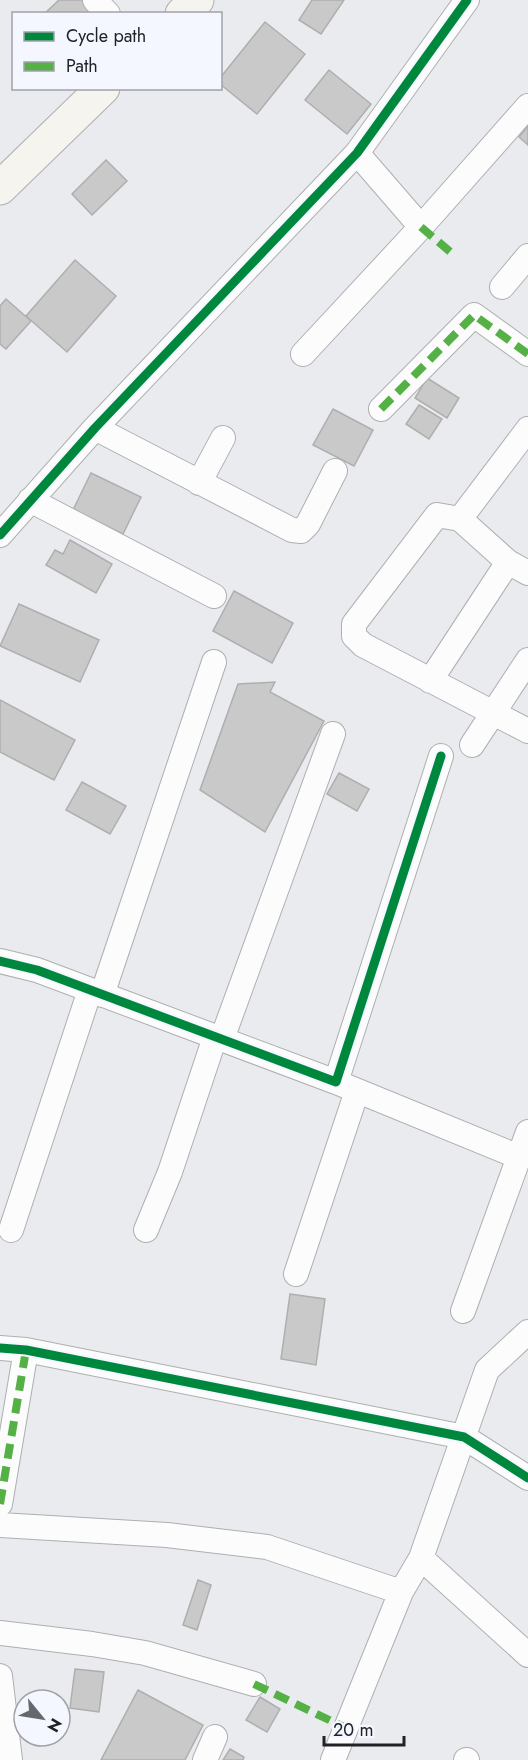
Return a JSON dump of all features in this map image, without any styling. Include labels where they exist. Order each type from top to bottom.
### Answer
[{"type":"main road","points":[[184,12],[197,0]]},
{"type":"main road","points":[[0,188],[101,90]]},
{"type":"street","points":[[95,0],[106,12]]},
{"type":"street","points":[[0,535],[95,428],[357,153],[467,0]]},
{"type":"street","points":[[303,354],[421,227],[528,106]]},
{"type":"street","points":[[357,153],[421,227]]},
{"type":"street","points":[[502,287],[528,256]]},
{"type":"street","points":[[381,409],[474,315],[528,354]]},
{"type":"street","points":[[95,428],[292,530],[301,531],[308,524],[335,471]]},
{"type":"street","points":[[460,519],[528,429]]},
{"type":"street","points":[[199,483],[223,438]]},
{"type":"street","points":[[30,500],[214,596]]},
{"type":"street","points":[[430,681],[518,568],[460,519],[437,515],[354,624],[354,636],[363,645],[430,681],[528,731]]},
{"type":"street","points":[[472,745],[528,660]]},
{"type":"street","points":[[11,1230],[214,662]]},
{"type":"street","points":[[146,1230],[170,1172],[333,734]]},
{"type":"street","points":[[296,1274],[346,1087],[441,756]]},
{"type":"street","points":[[0,961],[37,970],[218,1038],[519,1157]]},
{"type":"street","points":[[463,1311],[528,1132]]},
{"type":"street","points":[[333,1760],[402,1592],[421,1558],[487,1370],[528,1332]]},
{"type":"street","points":[[0,1348],[26,1350],[465,1437],[528,1478]]},
{"type":"street","points":[[0,1504],[26,1350]]},
{"type":"street","points":[[0,1525],[167,1535],[267,1547],[402,1592]]},
{"type":"street","points":[[421,1558],[528,1656]]},
{"type":"street","points":[[0,1633],[145,1653],[254,1684]]},
{"type":"street","points":[[0,1676],[10,1760]]},
{"type":"street","points":[[205,1760],[215,1737]]},
{"type":"building","points":[[59,0],[86,0],[95,12],[46,12]]},
{"type":"building","points":[[312,0],[344,0],[321,34],[299,20]]},
{"type":"building","points":[[265,22],[305,54],[257,114],[222,86],[222,76]]},
{"type":"building","points":[[329,70],[371,104],[347,134],[305,100]]},
{"type":"building","points":[[528,126],[528,145],[519,137]]},
{"type":"building","points":[[106,160],[127,181],[92,215],[72,194]]},
{"type":"building","points":[[75,260],[116,296],[67,352],[26,316]]},
{"type":"building","points":[[6,299],[31,321],[6,349],[0,344],[0,306]]},
{"type":"building","points":[[427,378],[459,398],[447,418],[415,398]]},
{"type":"building","points":[[419,405],[442,419],[429,439],[406,424]]},
{"type":"building","points":[[333,409],[373,430],[354,466],[313,445]]},
{"type":"building","points":[[91,473],[141,497],[123,534],[73,510]]},
{"type":"building","points":[[70,540],[112,564],[96,593],[46,565],[55,550],[63,554]]},
{"type":"building","points":[[234,591],[293,623],[272,663],[213,631]]},
{"type":"building","points":[[19,604],[99,640],[80,682],[0,646]]},
{"type":"building","points":[[275,682],[270,692],[324,721],[265,832],[200,790],[238,684]]},
{"type":"building","points":[[0,700],[75,740],[54,780],[0,752]]},
{"type":"building","points":[[339,773],[369,789],[357,811],[327,794]]},
{"type":"building","points":[[82,782],[126,806],[110,834],[66,810]]},
{"type":"building","points":[[290,1294],[325,1299],[316,1365],[281,1359]]},
{"type":"building","points":[[198,1580],[211,1585],[197,1630],[183,1625]]},
{"type":"building","points":[[75,1669],[104,1672],[99,1712],[72,1708]]},
{"type":"building","points":[[138,1690],[203,1725],[185,1760],[101,1760]]},
{"type":"building","points":[[260,1697],[280,1709],[267,1732],[246,1720]]},
{"type":"building","points":[[230,1749],[244,1757],[243,1760],[223,1760]]},
{"type":"marked path","points":[[421,227],[454,255]]},
{"type":"marked path","points":[[381,409],[474,315],[528,354]]},
{"type":"marked path","points":[[0,1504],[26,1350]]},
{"type":"marked path","points":[[254,1684],[346,1728]]},
{"type":"cycle path","points":[[0,535],[95,428],[357,153],[467,0]]},
{"type":"cycle path","points":[[0,961],[37,970],[336,1082],[441,756]]},
{"type":"cycle path","points":[[0,1348],[26,1350],[464,1437],[528,1478]]}]
